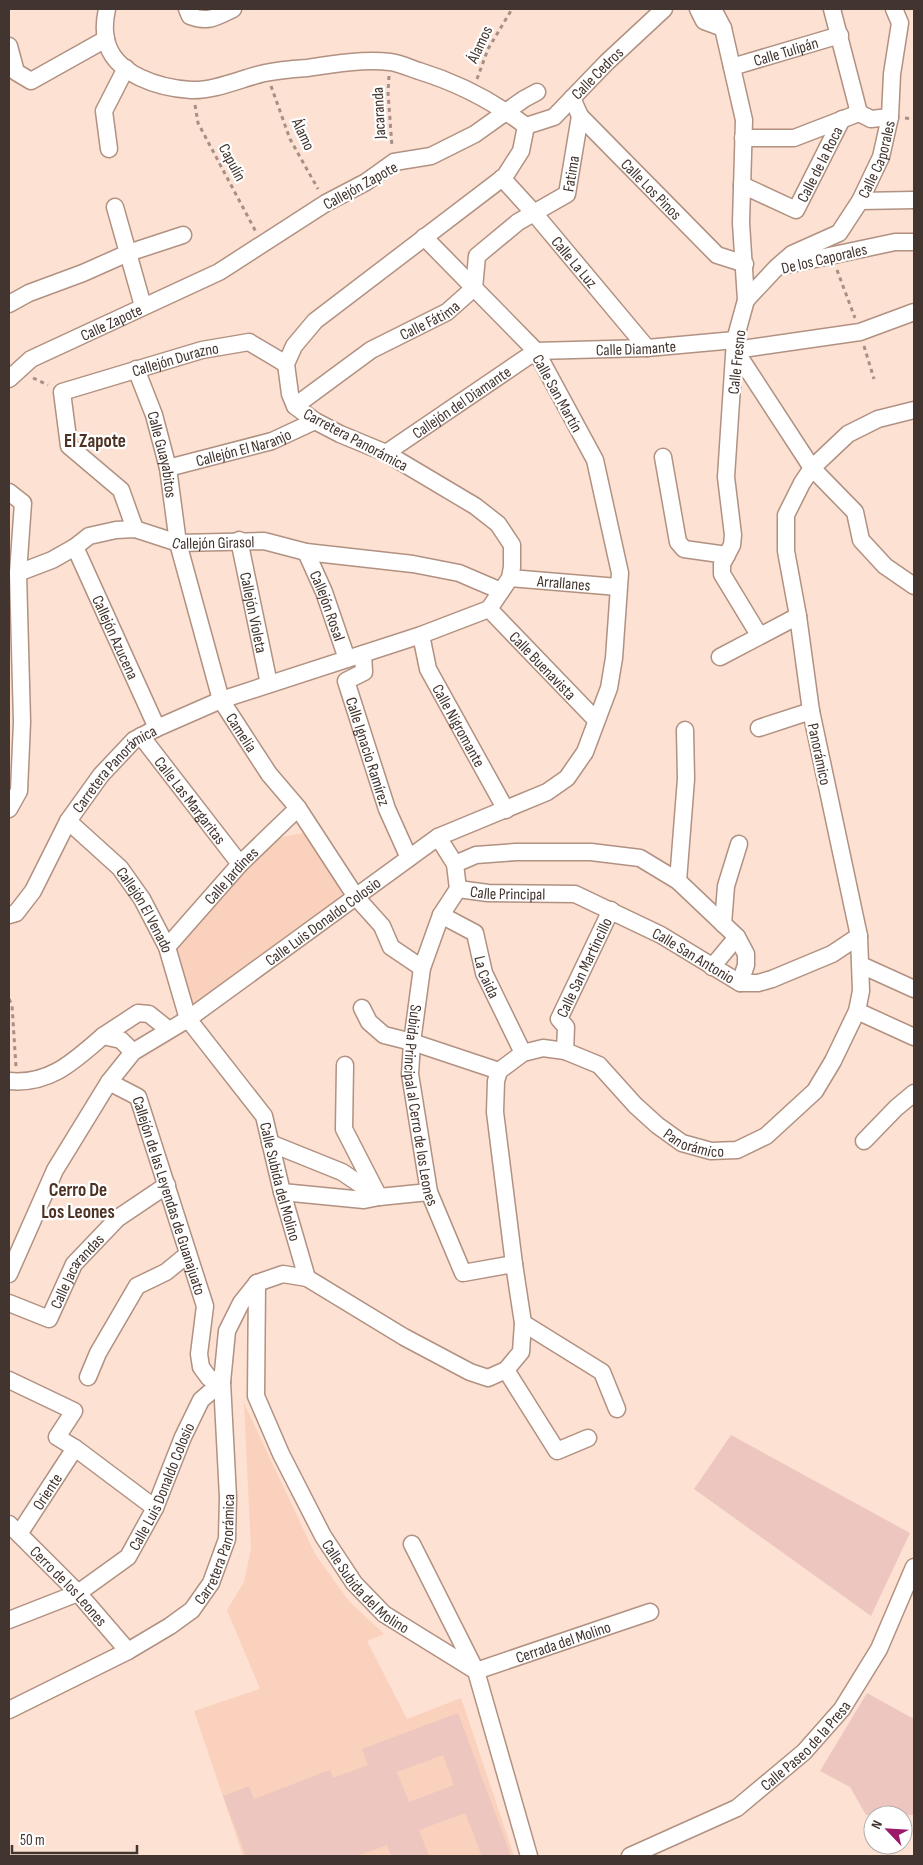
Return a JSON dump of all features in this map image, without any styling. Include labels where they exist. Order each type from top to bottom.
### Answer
[{"type":"street","points":[[107,9],[105,18],[106,39],[114,57],[142,79],[160,85],[193,90],[221,85],[266,72],[340,63],[391,62],[440,77],[473,91],[506,110],[526,126],[521,151],[505,176],[315,321],[294,346],[286,364]]},
{"type":"street","points":[[187,9],[190,16],[201,20],[212,19],[233,9]]},
{"type":"street","name":"Calle Cedros","points":[[526,126],[554,117],[607,62],[664,9]]},
{"type":"street","points":[[698,9],[704,21],[722,28]]},
{"type":"street","name":"Calle Fresno","points":[[712,9],[722,28],[744,120],[741,223],[746,300],[735,345],[726,477],[733,534],[732,545],[722,564],[722,574],[759,635]]},
{"type":"street","points":[[832,9],[858,113]]},
{"type":"street","name":"Calle Caporales","points":[[777,267],[792,254],[839,233],[860,201],[881,157],[890,117],[892,74],[900,24],[894,9]]},
{"type":"street","name":"Calle Tulipán","points":[[732,67],[840,35]]},
{"type":"street","points":[[9,46],[16,72],[31,80],[106,39]]},
{"type":"street","points":[[109,149],[104,111],[126,68]]},
{"type":"street","points":[[506,110],[537,92]]},
{"type":"street","name":"Calle Los Pinos","points":[[572,98],[580,116],[717,256],[745,264]]},
{"type":"street","name":"Callejón Zapote","points":[[219,272],[326,203],[366,182],[394,162],[431,156],[475,134],[506,110]]},
{"type":"street","points":[[743,138],[794,138],[858,113],[871,119],[890,117]]},
{"type":"street","name":"Fatima","points":[[534,213],[567,194],[580,116]]},
{"type":"street","name":"Calle de la Roca","points":[[742,185],[796,210],[842,119]]},
{"type":"street","name":"Calle La Luz","points":[[502,178],[534,213],[647,348]]},
{"type":"street","points":[[860,201],[914,200]]},
{"type":"street","points":[[115,207],[143,306]]},
{"type":"street","name":"Calle Fátima","points":[[295,406],[371,350],[447,312],[474,288],[477,256],[518,222],[534,213]]},
{"type":"street","points":[[9,304],[29,293],[83,273],[128,253],[183,235]]},
{"type":"street","name":"Calle San Martín","points":[[424,237],[536,351],[595,460],[620,573],[618,587]]},
{"type":"street","name":"De los Caporales","points":[[746,300],[777,267],[895,242],[914,242]]},
{"type":"street","name":"Calle Zapote","points":[[12,372],[31,359],[219,272]]},
{"type":"street","name":"Calle Diamante","points":[[536,351],[735,345],[860,332],[914,312]]},
{"type":"street","name":"Callejón Durazno","points":[[62,392],[202,350],[249,342],[286,364]]},
{"type":"street","points":[[735,345],[812,468],[855,512],[861,540],[885,566],[914,586]]},
{"type":"street","name":"Callejón del Diamante","points":[[386,453],[536,351]]},
{"type":"street","name":"Carretera Panorámica","points":[[286,364],[290,394],[295,406],[315,421],[340,434],[386,453],[475,506],[498,524],[512,545],[512,567],[506,584]]},
{"type":"street","name":"Calle Guayabitos","points":[[136,369],[154,415],[168,468],[178,543]]},
{"type":"street","points":[[62,392],[69,446],[122,490],[135,529]]},
{"type":"street","name":"Panorámico","points":[[499,1071],[522,1053],[543,1048],[565,1051],[599,1065],[635,1105],[657,1125],[682,1143],[710,1150],[737,1150],[766,1136],[815,1090],[833,1062],[857,1011],[861,991],[860,936],[811,711],[798,616],[786,551],[786,515],[812,468],[848,434],[878,420],[914,410]]},
{"type":"street","name":"Callejón El Naranjo","points":[[168,468],[272,441],[315,421]]},
{"type":"street","points":[[663,457],[678,542],[684,549],[727,555]]},
{"type":"street","points":[[9,492],[23,503],[14,569],[22,732],[19,791],[9,809]]},
{"type":"street","name":"Callejón Girasol","points":[[14,569],[52,560],[75,547],[89,536],[116,530],[135,529],[178,543],[239,540],[264,541],[306,552],[413,564],[506,584]]},
{"type":"street","name":"Callejón Violeta","points":[[239,540],[269,684]]},
{"type":"street","name":"Camelia","points":[[178,543],[221,700],[270,774],[298,808],[356,897],[382,926],[390,947],[422,968]]},
{"type":"street","name":"Callejón Azucena","points":[[75,547],[157,728]]},
{"type":"street","name":"Callejón Rosal","points":[[306,552],[324,592],[347,659]]},
{"type":"street","points":[[489,608],[506,584]]},
{"type":"street","name":"Arrallanes","points":[[506,584],[618,587]]},
{"type":"street","name":"Calle Luis Donaldo Colosio","points":[[9,1271],[55,1170],[109,1082],[133,1052],[188,1019],[438,838],[547,792],[567,778],[584,752],[609,688],[614,658],[618,587]]},
{"type":"street","name":"Carretera Panorámica","points":[[9,915],[16,913],[33,891],[68,821],[101,775],[134,740],[221,700],[421,635],[489,608]]},
{"type":"street","name":"Calle Buenavista","points":[[489,608],[596,720]]},
{"type":"street","points":[[720,657],[798,616]]},
{"type":"street","name":"Calle Nigromante","points":[[421,635],[428,669],[506,810]]},
{"type":"street","name":"Calle Ignacio Ramírez","points":[[363,654],[364,672],[346,681],[387,809],[409,858]]},
{"type":"street","points":[[759,728],[811,711]]},
{"type":"street","points":[[678,881],[686,778],[685,730]]},
{"type":"street","name":"Calle Las Margaritas","points":[[141,736],[240,864]]},
{"type":"street","name":"Calle Jardines","points":[[167,946],[240,864],[298,808]]},
{"type":"street","name":"Callejón El Venado","points":[[68,821],[120,868],[142,899],[167,946],[188,1019]]},
{"type":"street","name":"Calle Principal","points":[[438,838],[455,864],[458,889],[488,893],[575,894],[611,910]]},
{"type":"street","points":[[723,924],[726,886],[738,844]]},
{"type":"street","points":[[455,864],[476,855],[516,852],[591,852],[640,858],[678,881],[737,937],[746,954],[746,965],[740,983]]},
{"type":"street","name":"Subida Principal al Cerro de los Leones","points":[[458,889],[441,915],[422,968],[412,1042],[410,1074],[429,1192],[463,1273],[514,1264]]},
{"type":"street","name":"Calle San Antonio","points":[[611,910],[661,936],[740,983],[758,983],[772,980],[832,954],[860,936]]},
{"type":"street","name":"Calle San Martincillo","points":[[565,1051],[566,1027],[559,1019],[611,910]]},
{"type":"street","name":"La Caida","points":[[441,915],[475,933],[484,973],[522,1053]]},
{"type":"street","points":[[712,967],[737,937]]},
{"type":"street","points":[[861,965],[914,989]]},
{"type":"street","points":[[257,1283],[283,1274],[307,1278],[404,1337],[470,1372],[488,1378],[506,1370],[521,1352],[523,1323],[495,1112],[496,1081],[499,1071],[412,1042],[384,1035],[369,1022],[362,1008]]},
{"type":"street","points":[[857,1011],[914,1036]]},
{"type":"street","points":[[13,1081],[43,1079],[70,1064],[104,1036],[138,1013],[149,1014],[169,1030]]},
{"type":"street","name":"Calle Subida del Molino","points":[[188,1019],[264,1116],[282,1192],[307,1278]]},
{"type":"street","points":[[104,1036],[121,1040],[133,1052]]},
{"type":"street","points":[[345,1065],[344,1129],[379,1197]]},
{"type":"street","name":"Callejón de las Leyendas de Guanajuato","points":[[109,1082],[138,1097],[205,1306],[199,1354],[201,1367],[209,1378],[222,1382]]},
{"type":"street","points":[[864,1141],[896,1108],[914,1093]]},
{"type":"street","points":[[270,1143],[342,1172],[379,1197]]},
{"type":"street","name":"Calle Jacarandas","points":[[9,1303],[48,1318],[74,1264],[118,1218],[167,1185]]},
{"type":"street","points":[[282,1192],[364,1200],[429,1192]]},
{"type":"street","points":[[88,1377],[98,1353],[136,1286],[166,1272],[188,1254]]},
{"type":"street","name":"Carretera Panorámica","points":[[9,1710],[128,1651],[170,1626],[192,1610],[211,1583],[227,1539],[228,1497],[222,1382],[228,1331],[240,1303],[257,1283]]},
{"type":"street","name":"Calle Subida del Molino","points":[[257,1283],[256,1396],[281,1454],[323,1536],[354,1582],[384,1614],[476,1671]]},
{"type":"street","points":[[523,1323],[602,1372],[617,1409]]},
{"type":"street","points":[[201,1326],[228,1331]]},
{"type":"street","points":[[506,1370],[557,1451],[588,1438]]},
{"type":"street","points":[[9,1380],[74,1411],[57,1437],[155,1508]]},
{"type":"street","name":"Calle Luis Donaldo Colosio","points":[[9,1620],[78,1593],[128,1557],[155,1508],[183,1437],[201,1400],[222,1382]]},
{"type":"street","name":"Oriente","points":[[14,1529],[74,1448]]},
{"type":"street","name":"Cerro de los Leones","points":[[14,1529],[78,1593],[128,1651]]},
{"type":"street","points":[[412,1544],[476,1671],[529,1856]]},
{"type":"street","name":"Calle Paseo de la Presa","points":[[630,1856],[737,1808],[804,1752],[842,1709],[879,1649],[914,1568]]},
{"type":"street","name":"Cerrada del Molino","points":[[476,1671],[650,1612]]},
{"type":"path","name":"Álamos","points":[[473,91],[488,49],[512,9]]},
{"type":"path","name":"Jacaranda","points":[[391,62],[388,92],[394,162]]},
{"type":"path","name":"Álamo","points":[[266,72],[290,139],[326,203]]},
{"type":"path","name":"Capulín","points":[[193,90],[198,122],[262,243]]},
{"type":"path","points":[[12,372],[62,392]]},
{"type":"path","points":[[9,999],[12,1005],[13,1081]]},
{"type":"shaded area","points":[[307,832],[345,898],[191,1005],[174,950],[269,840]]},
{"type":"shaded area","points":[[244,1403],[315,1554],[349,1601],[384,1634],[367,1641],[407,1719],[461,1698],[514,1856],[243,1856],[194,1711],[260,1689],[227,1610],[244,1582],[251,1549]]},
{"type":"building","points":[[731,1435],[910,1533],[871,1616],[694,1489]]},
{"type":"building","points":[[867,1693],[914,1719],[914,1815],[913,1805],[863,1805],[863,1810],[850,1787],[820,1771]]},
{"type":"building","points":[[458,1713],[511,1856],[482,1856],[465,1813],[419,1830],[429,1856],[391,1856],[387,1845],[357,1856],[246,1856],[223,1796],[249,1786],[254,1799],[330,1770],[333,1778],[368,1765],[362,1749]],"holes":[[[443,1755],[454,1785],[409,1802],[397,1772]]]},
{"type":"district","name":"El Zapote","points":[[95,440]]},
{"type":"district","name":"Cerro De Los Leones","points":[[78,1200]]}]
